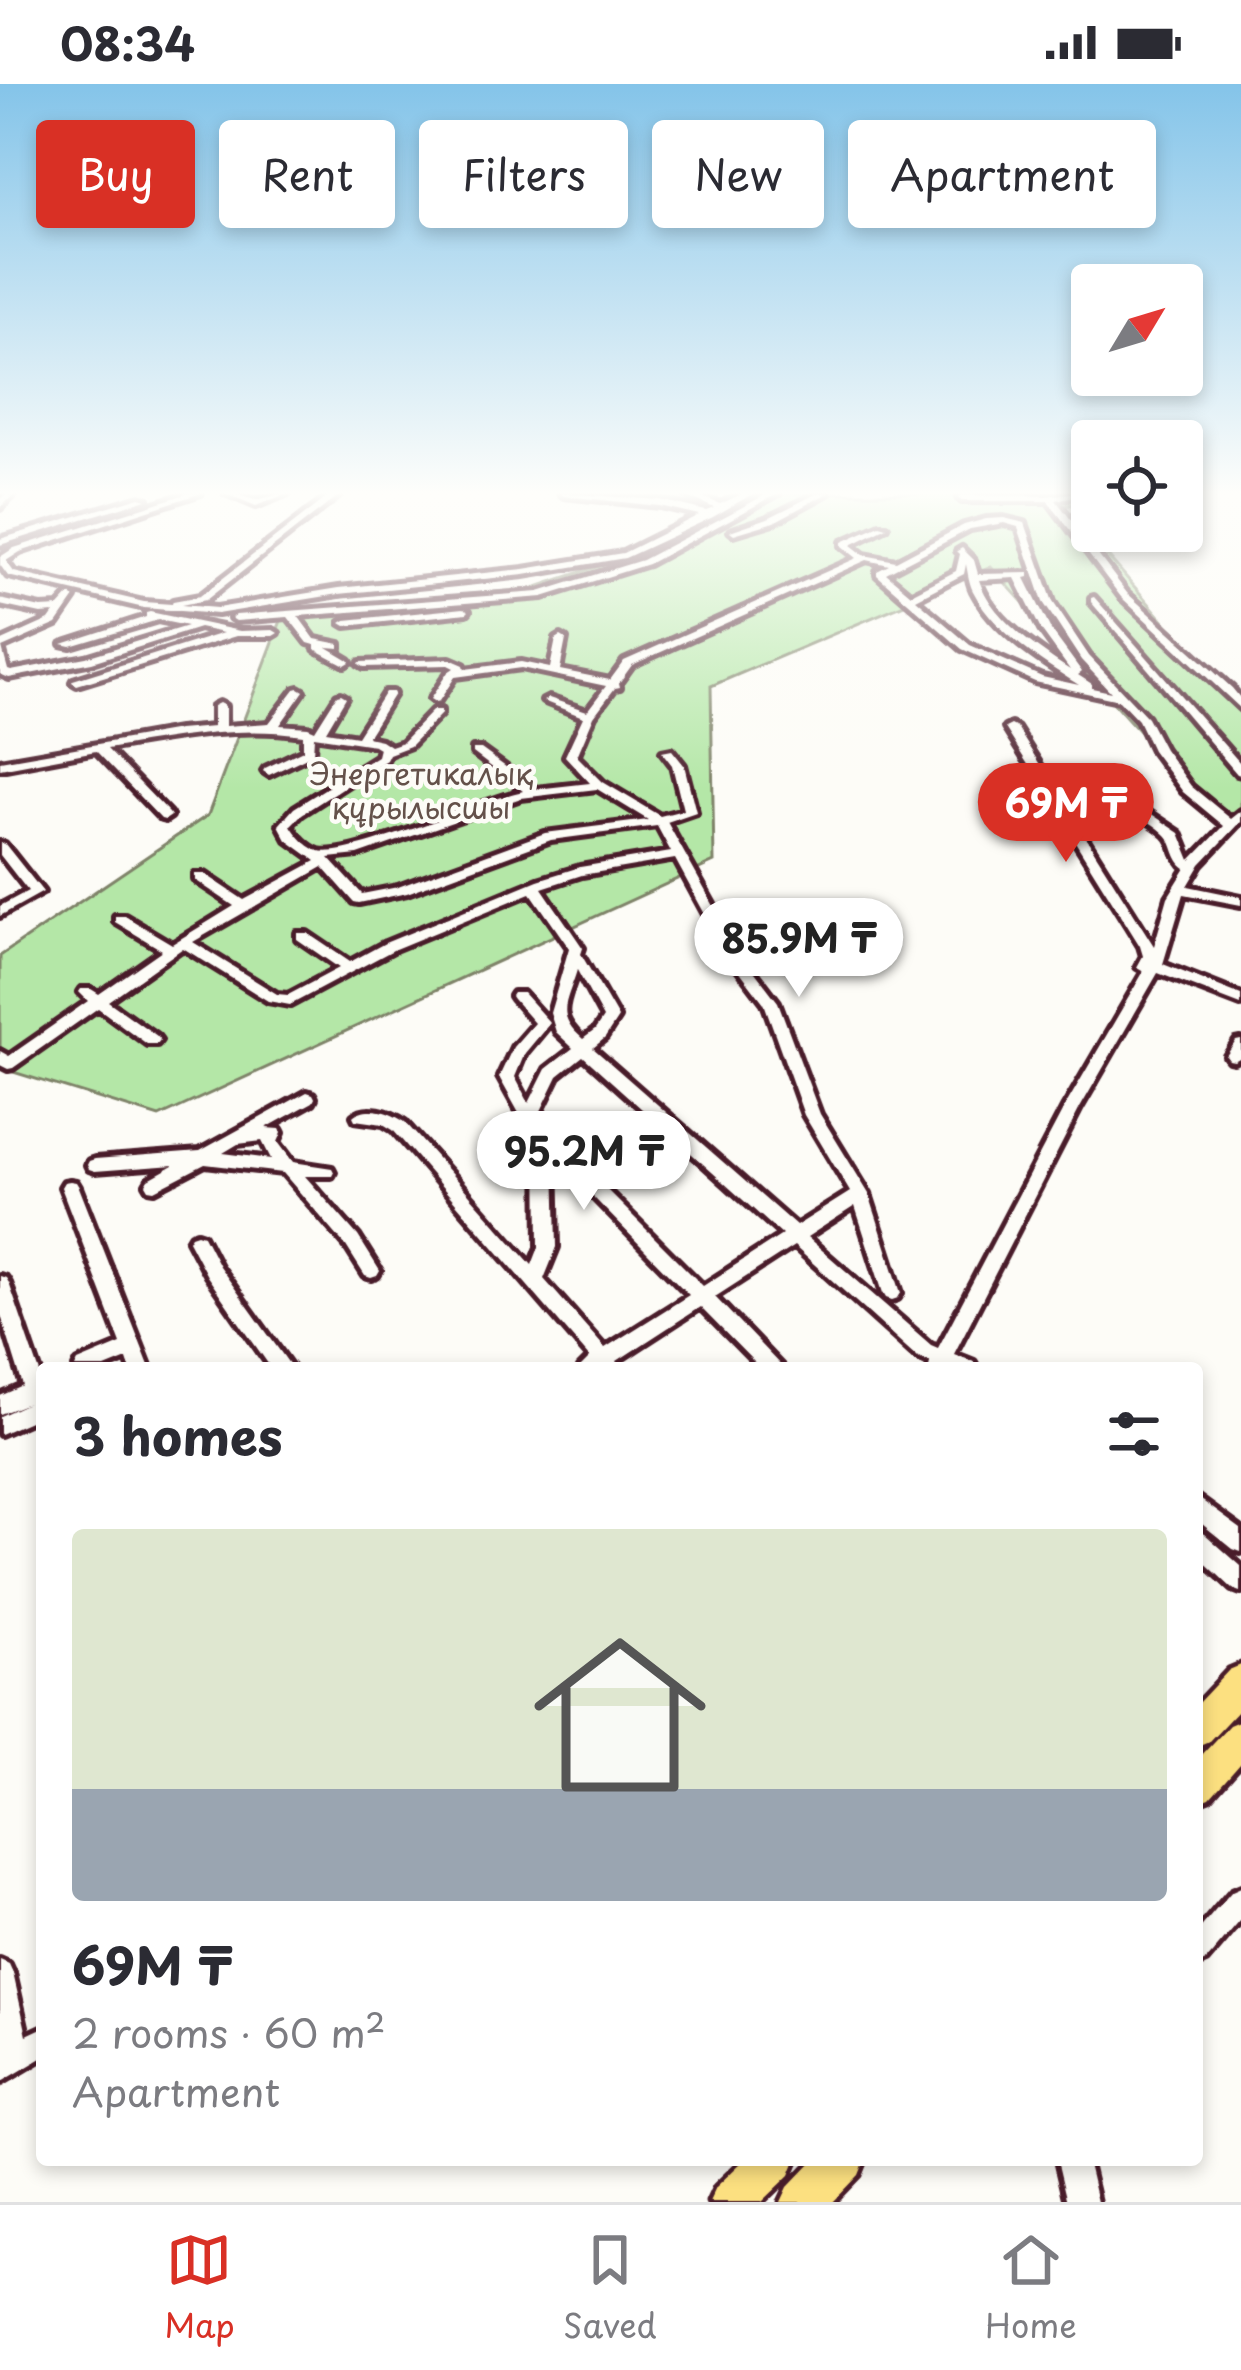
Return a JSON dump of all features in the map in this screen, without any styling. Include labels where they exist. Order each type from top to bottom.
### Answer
[{"type":"highway","points":[[1203,1723],[1241,1682]]},
{"type":"highway","points":[[1203,1778],[1241,1737]]},
{"type":"highway","points":[[731,2202],[769,2166]]},
{"type":"highway","points":[[802,2202],[838,2166]]},
{"type":"street","points":[[14,605],[43,592],[160,612],[217,611],[334,592]]},
{"type":"street","points":[[77,592],[197,626],[273,633]]},
{"type":"street","points":[[67,644],[211,592]]},
{"type":"street","points":[[183,623],[553,592]]},
{"type":"street","points":[[787,592],[628,663],[590,716],[571,756],[599,785],[660,821],[733,953],[772,1001],[804,1097],[860,1194],[892,1293]]},
{"type":"street","points":[[902,592],[966,647],[1033,678],[1125,698]]},
{"type":"street","points":[[909,598],[921,592]]},
{"type":"street","points":[[979,592],[1014,629],[1092,688]]},
{"type":"street","points":[[1029,592],[1059,649],[1092,688]]},
{"type":"street","points":[[939,1362],[1151,971],[1192,867],[1238,822],[1187,789],[1125,698],[1078,644],[1045,592]]},
{"type":"street","points":[[1122,592],[1241,695]]},
{"type":"street","points":[[70,598],[53,622],[2,645],[3,671],[9,675],[88,661],[197,626]]},
{"type":"street","points":[[1094,600],[1241,771]]},
{"type":"street","points":[[0,602],[58,610]]},
{"type":"street","points":[[401,604],[405,617]]},
{"type":"street","points":[[346,623],[464,611]]},
{"type":"street","points":[[291,614],[314,642],[345,662]]},
{"type":"street","points":[[76,682],[235,633]]},
{"type":"street","points":[[555,671],[561,639]]},
{"type":"street","points":[[314,642],[337,646]]},
{"type":"street","points":[[1059,649],[1078,644]]},
{"type":"street","points":[[454,650],[458,668]]},
{"type":"street","points":[[508,650],[512,666]]},
{"type":"street","points":[[364,664],[458,668],[478,674],[512,666],[616,685]]},
{"type":"street","points":[[458,668],[406,744],[296,805],[286,822],[287,832],[322,858],[359,899],[402,890],[549,836],[660,821],[690,812],[676,760],[668,752]]},
{"type":"street","points":[[1212,668],[1241,706]]},
{"type":"street","points":[[274,726],[299,691]]},
{"type":"street","points":[[361,738],[389,694]]},
{"type":"street","points":[[268,771],[309,752],[314,730],[341,697]]},
{"type":"street","points":[[549,701],[590,716]]},
{"type":"street","points":[[219,706],[219,730]]},
{"type":"street","points":[[0,765],[178,733],[274,726],[361,738],[386,751]]},
{"type":"street","points":[[1011,728],[1147,946],[1150,956],[1144,968],[1241,1000]]},
{"type":"street","points":[[100,749],[165,816]]},
{"type":"street","points":[[477,751],[532,791]]},
{"type":"street","points":[[0,1056],[8,1064],[92,996],[322,858],[532,791],[599,785]]},
{"type":"street","points":[[998,794],[1051,794]]},
{"type":"street","points":[[1131,794],[1139,811],[1176,836],[1183,860],[1192,867]]},
{"type":"street","points":[[448,801],[465,813]]},
{"type":"street","points":[[0,847],[36,892],[0,912]]},
{"type":"street","points":[[120,919],[284,1001],[390,946],[552,880],[680,854]]},
{"type":"street","points":[[528,869],[552,880]]},
{"type":"street","points":[[200,877],[240,904]]},
{"type":"street","points":[[531,1115],[552,1073],[585,1048],[610,1018],[576,956],[574,943],[535,888]]},
{"type":"street","points":[[1180,889],[1241,898]]},
{"type":"street","points":[[302,936],[349,968]]},
{"type":"street","points":[[576,956],[557,1017],[561,1028],[937,1362]]},
{"type":"street","points":[[92,996],[152,1040]]},
{"type":"street","points":[[518,996],[542,1023],[518,1051],[507,1077],[546,1140],[767,1362]]},
{"type":"street","points":[[155,1184],[306,1106],[270,1142],[288,1171],[352,1241],[370,1271]]},
{"type":"street","points":[[361,1117],[394,1121],[599,1362]]},
{"type":"street","points":[[240,1138],[274,1133]]},
{"type":"street","points":[[534,1281],[548,1247],[546,1140]]},
{"type":"street","points":[[95,1165],[202,1157],[326,1172]]},
{"type":"street","points":[[70,1187],[135,1362]]},
{"type":"street","points":[[605,1362],[860,1194]]},
{"type":"street","points":[[197,1240],[213,1271],[278,1362]]},
{"type":"street","points":[[0,1283],[36,1389]]},
{"type":"street","points":[[0,1405],[36,1401]]},
{"type":"street","points":[[0,1425],[36,1403]]},
{"type":"street","points":[[1206,1513],[1241,1542]]},
{"type":"street","points":[[1203,1546],[1241,1581]]},
{"type":"street","points":[[1203,1945],[1241,1900]]},
{"type":"street","points":[[0,1973],[20,2056]]},
{"type":"street","points":[[1073,2166],[1082,2202]]},
{"type":"green space","name":"Энергетикалық құрылысшы","points":[[498,592],[933,592],[711,686],[714,862],[159,1117],[0,1068],[0,956],[208,815],[285,610]]},
{"type":"green space","name":"Энергетикалық құрылысшы","points":[[1013,592],[1139,592],[1241,709],[1241,813],[1229,831]]}]
